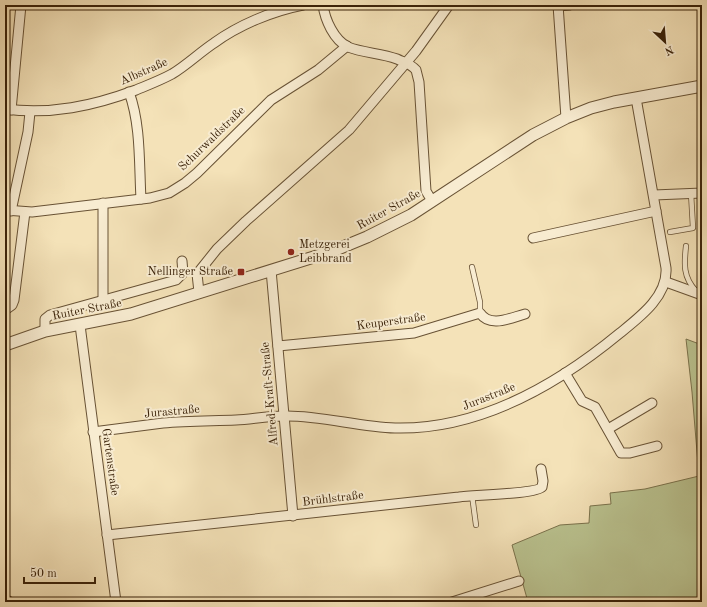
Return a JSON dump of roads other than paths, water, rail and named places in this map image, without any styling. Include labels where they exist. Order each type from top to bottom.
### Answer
[{"type":"street","points":[[8,109],[21,5]]},
{"type":"street","name":"Albstraße","points":[[8,109],[30,112],[80,107],[129,92],[173,73],[225,35],[268,15],[303,5]]},
{"type":"street","points":[[323,5],[327,22],[340,41],[347,46],[383,54],[414,68],[419,79],[426,191],[432,201]]},
{"type":"street","points":[[199,292],[197,274],[217,249],[254,214],[349,130],[416,51],[449,5]]},
{"type":"street","points":[[566,118],[558,5],[570,5]]},
{"type":"street","name":"Schurwaldstraße","points":[[8,210],[25,212],[142,199],[162,195],[185,183],[271,100],[318,70],[347,46]]},
{"type":"street","name":"Ruiter Straße","points":[[5,345],[45,331],[118,318],[351,244],[398,222],[533,135],[566,118],[602,105],[702,86]]},
{"type":"street","points":[[129,92],[133,104],[136,124],[142,199]]},
{"type":"street","points":[[636,98],[666,268],[666,282],[701,295]]},
{"type":"street","points":[[8,210],[28,132],[30,112]]},
{"type":"street","points":[[654,195],[702,192]]},
{"type":"street","points":[[103,203],[103,299]]},
{"type":"street","points":[[533,238],[656,211]]},
{"type":"street","points":[[5,310],[12,305],[14,300],[25,212]]},
{"type":"street","points":[[45,331],[44,321],[48,316],[103,299],[176,280],[183,273],[182,261]]},
{"type":"street","name":"Alfred-Kraft-Straße","points":[[271,270],[293,516]]},
{"type":"street","name":"Jurastraße","points":[[93,432],[163,423],[284,416],[382,427],[434,426],[459,421],[490,412],[528,394],[566,373],[630,325],[656,300],[666,282]]},
{"type":"street","points":[[480,313],[484,318],[490,321],[525,314]]},
{"type":"street","name":"Keuperstraße","points":[[278,346],[414,332],[480,313]]},
{"type":"street","name":"Gartenstraße","points":[[80,325],[116,602]]},
{"type":"street","points":[[566,373],[582,401],[595,407],[621,453],[630,453],[657,446]]},
{"type":"street","points":[[608,429],[652,403]]},
{"type":"street","name":"Brühlstraße","points":[[107,535],[293,516],[472,495],[537,491],[543,484],[541,469]]},
{"type":"street","points":[[452,602],[519,582]]},
{"type":"street","points":[[5,599],[10,602]]},
{"type":"lane","points":[[670,232],[692,228],[691,193]]},
{"type":"lane","points":[[686,246],[684,265],[686,275],[690,284],[701,295]]},
{"type":"lane","points":[[472,267],[480,302],[480,313]]},
{"type":"lane","points":[[472,495],[476,525]]},
{"type":"place","name":"Metzgerei Leibbrand","points":[[291,252]]},
{"type":"place","name":"Nellinger Straße","points":[[241,272]]}]
